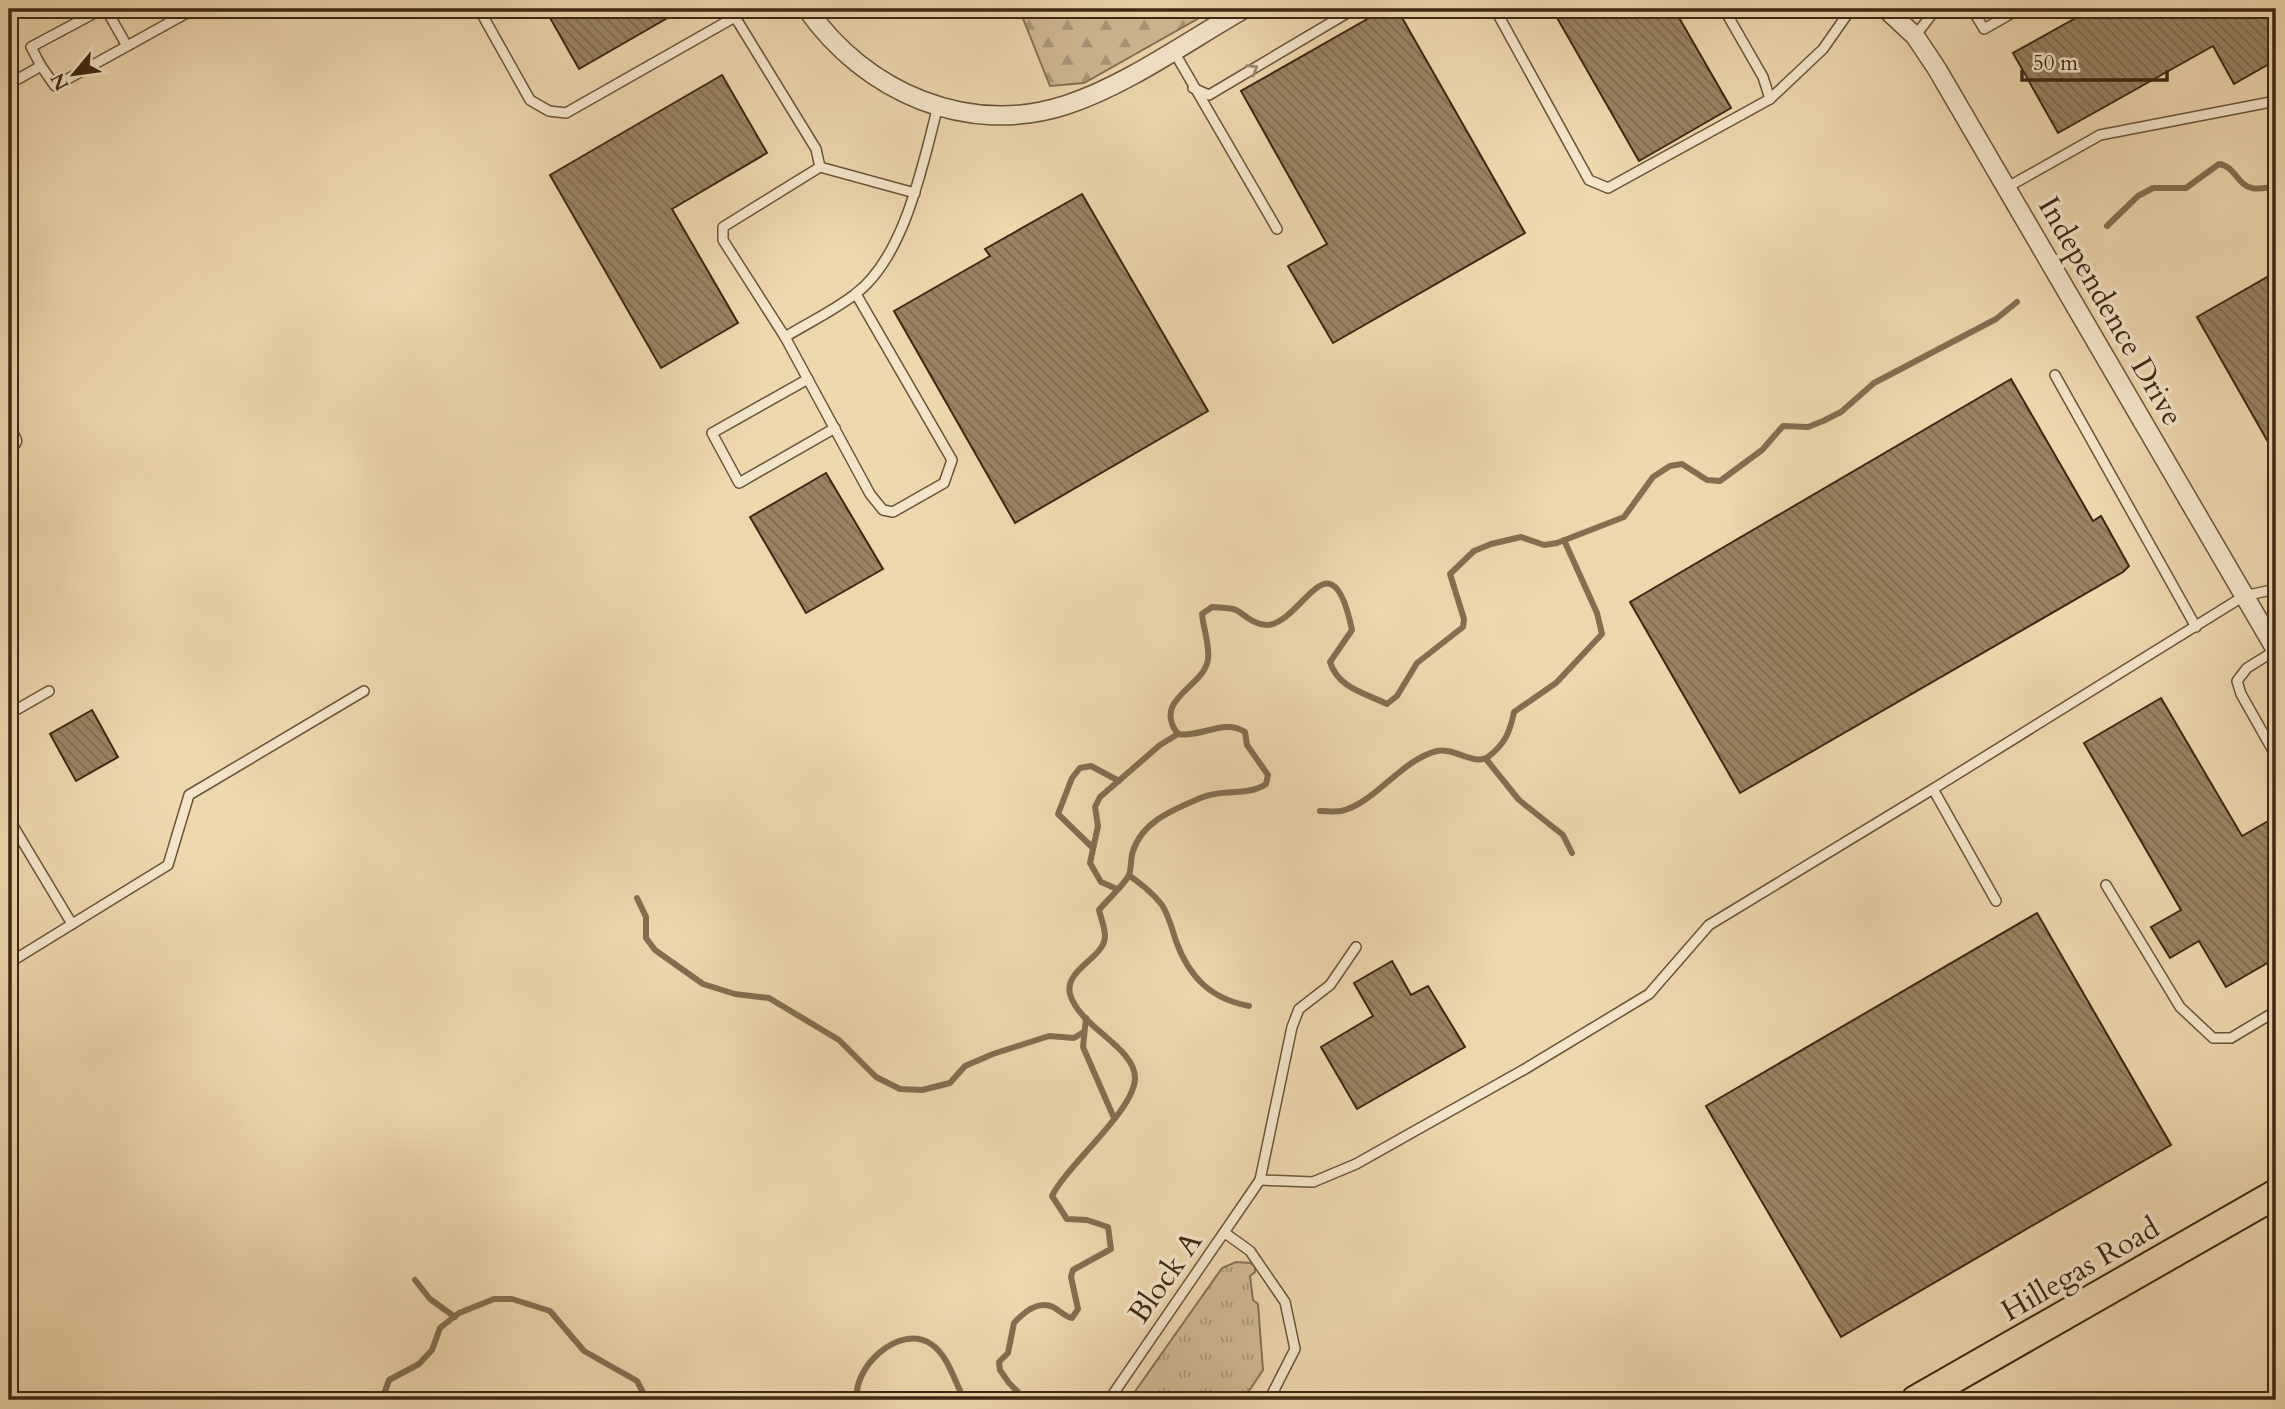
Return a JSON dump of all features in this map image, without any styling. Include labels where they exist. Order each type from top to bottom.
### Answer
[{"type":"main road","name":"Hillegas Road","points":[[1916,1400],[2276,1194]]},
{"type":"street","points":[[807,9],[824,32],[856,64],[895,90],[946,108],[1002,115],[1047,110],[1090,96],[1244,9]]},
{"type":"street","name":"Independence Drive","points":[[1886,9],[1915,36],[2276,650]]},
{"type":"lane","points":[[127,46],[104,9],[31,47],[55,86],[194,9]]},
{"type":"lane","points":[[164,9],[172,21]]},
{"type":"lane","points":[[479,9],[530,100],[550,111],[566,113],[749,9]]},
{"type":"lane","points":[[1193,88],[1209,95],[1354,9]]},
{"type":"lane","points":[[1495,9],[1589,180],[1608,188],[1770,99],[1823,49],[1851,9]]},
{"type":"lane","points":[[1724,9],[1763,77],[1770,99]]},
{"type":"lane","points":[[1915,36],[1936,9]]},
{"type":"lane","points":[[1972,9],[1984,29],[2019,9]]},
{"type":"lane","points":[[735,17],[816,149],[820,167]]},
{"type":"lane","points":[[1173,50],[1277,229]]},
{"type":"lane","points":[[9,77],[18,79],[41,66]]},
{"type":"lane","points":[[2006,188],[2099,135],[2276,101]]},
{"type":"lane","points":[[785,337],[856,294],[877,271],[911,209],[946,108]]},
{"type":"lane","points":[[856,294],[952,460],[944,483],[893,512],[883,510],[870,494],[785,337],[723,240],[723,227],[820,167],[915,193]]},
{"type":"lane","points":[[2055,375],[2196,627]]},
{"type":"lane","points":[[808,379],[712,433],[739,483],[835,428]]},
{"type":"lane","points":[[1356,947],[1330,985],[1299,1009],[1260,1180],[1313,1182],[1356,1164],[1525,1069],[1649,994],[1709,925],[2244,596],[2276,589]]},
{"type":"lane","points":[[2276,650],[2247,668],[2238,681],[2241,694],[2276,756]]},
{"type":"lane","points":[[9,714],[49,691]]},
{"type":"lane","points":[[9,963],[168,866],[189,795],[364,691]]},
{"type":"lane","points":[[1933,789],[1996,901]]},
{"type":"lane","points":[[9,819],[72,924]]},
{"type":"lane","points":[[2106,885],[2180,1007],[2213,1038],[2231,1038],[2276,1012]]},
{"type":"lane","name":"Block A","points":[[1109,1400],[1260,1180]]},
{"type":"lane","points":[[1225,1233],[1250,1251],[1285,1302],[1294,1349],[1269,1400]]},
{"type":"green space","points":[[1024,9],[1215,9],[1084,83],[1050,86],[1022,16]]},
{"type":"green space","points":[[1236,1262],[1251,1263],[1255,1267],[1255,1272],[1250,1276],[1253,1300],[1258,1304],[1263,1370],[1243,1400],[1129,1400],[1222,1268]]},
{"type":"building","points":[[545,9],[683,9],[579,69]]},
{"type":"building","points":[[1385,9],[1397,9],[1525,233],[1333,343],[1288,266],[1327,244],[1241,91]]},
{"type":"building","points":[[1552,9],[1674,9],[1731,108],[1639,161]]},
{"type":"building","points":[[2092,9],[2276,9],[2276,60],[2234,84],[2213,46],[2058,133],[2013,53]]},
{"type":"building","points":[[722,75],[767,153],[672,209],[738,323],[661,368],[550,175]]},
{"type":"building","points":[[1082,194],[1208,411],[1015,523],[894,311],[990,256],[985,249]]},
{"type":"building","points":[[2276,272],[2276,456],[2197,317]]},
{"type":"building","points":[[2011,379],[2093,521],[2101,516],[2129,566],[2123,572],[1740,793],[1630,602]]},
{"type":"building","points":[[826,473],[883,569],[806,613],[750,517]]},
{"type":"building","points":[[2161,698],[2242,836],[2270,820],[2276,830],[2276,958],[2226,987],[2199,941],[2170,958],[2151,927],[2181,910],[2084,743]]},
{"type":"building","points":[[92,710],[118,757],[76,781],[50,734]]},
{"type":"building","points":[[2037,913],[2171,1145],[1841,1337],[1706,1106]]},
{"type":"building","points":[[1392,961],[1411,995],[1428,986],[1465,1047],[1357,1109],[1321,1047],[1373,1016],[1354,983]]},
{"type":"waterway","points":[[2107,226],[2138,196],[2153,188],[2186,188],[2219,164],[2229,168],[2247,186],[2258,189],[2276,187]]},
{"type":"waterway","points":[[1026,1400],[1000,1370],[999,1362],[1008,1353],[1014,1323],[1026,1312],[1042,1305],[1053,1307],[1072,1318],[1078,1309],[1071,1277],[1073,1270],[1111,1249],[1108,1227],[1087,1220],[1067,1219],[1052,1196],[1124,1106],[1135,1078],[1133,1067],[1126,1056],[1084,1017],[1070,994],[1073,977],[1103,944],[1105,933],[1099,910],[1128,877],[1132,854],[1138,840],[1152,823],[1211,794],[1251,790],[1266,784],[1268,775],[1247,745],[1245,732],[1229,727],[1178,734],[1171,722],[1171,711],[1175,702],[1205,669],[1208,659],[1202,614],[1212,607],[1229,608],[1255,622],[1267,625],[1280,621],[1315,589],[1325,584],[1335,586],[1344,601],[1352,630],[1330,662],[1339,678],[1346,684],[1387,704],[1397,696],[1417,663],[1463,627],[1464,619],[1450,574],[1474,551],[1521,537],[1544,545],[1557,543],[1624,517],[1653,477],[1670,466],[1682,464],[1707,480],[1720,481],[1762,450],[1783,426],[1808,427],[1841,412],[1874,383],[1996,319],[2017,302]]},
{"type":"waterway","points":[[1320,811],[1341,811],[1353,807],[1411,763],[1437,751],[1443,750],[1477,759],[1488,757],[1506,737],[1514,712],[1556,683],[1602,634],[1597,613],[1564,540]]},
{"type":"waterway","points":[[1117,889],[1101,882],[1090,863],[1098,826],[1095,807],[1100,797],[1160,745],[1178,734]]},
{"type":"waterway","points":[[1486,759],[1519,800],[1563,835],[1572,853]]},
{"type":"waterway","points":[[1093,848],[1058,814],[1072,778],[1080,768],[1091,766],[1119,781]]},
{"type":"waterway","points":[[1130,876],[1162,905],[1181,954],[1195,976],[1223,998],[1249,1006]]},
{"type":"waterway","points":[[637,898],[646,917],[646,938],[655,950],[703,984],[735,994],[769,998],[839,1040],[876,1077],[900,1089],[922,1090],[950,1083],[965,1066],[993,1054],[1049,1036],[1074,1038],[1082,1033]]},
{"type":"waterway","points":[[1086,1018],[1083,1047],[1114,1118]]},
{"type":"waterway","points":[[415,1280],[430,1299],[455,1317]]},
{"type":"waterway","points":[[382,1400],[389,1380],[419,1364],[432,1350],[440,1328],[459,1313],[494,1299],[512,1299],[550,1311],[584,1351],[637,1381],[647,1400]]},
{"type":"waterway","points":[[857,1400],[857,1388],[870,1363],[880,1352],[905,1339],[918,1339],[937,1349],[951,1370],[965,1400]]}]
